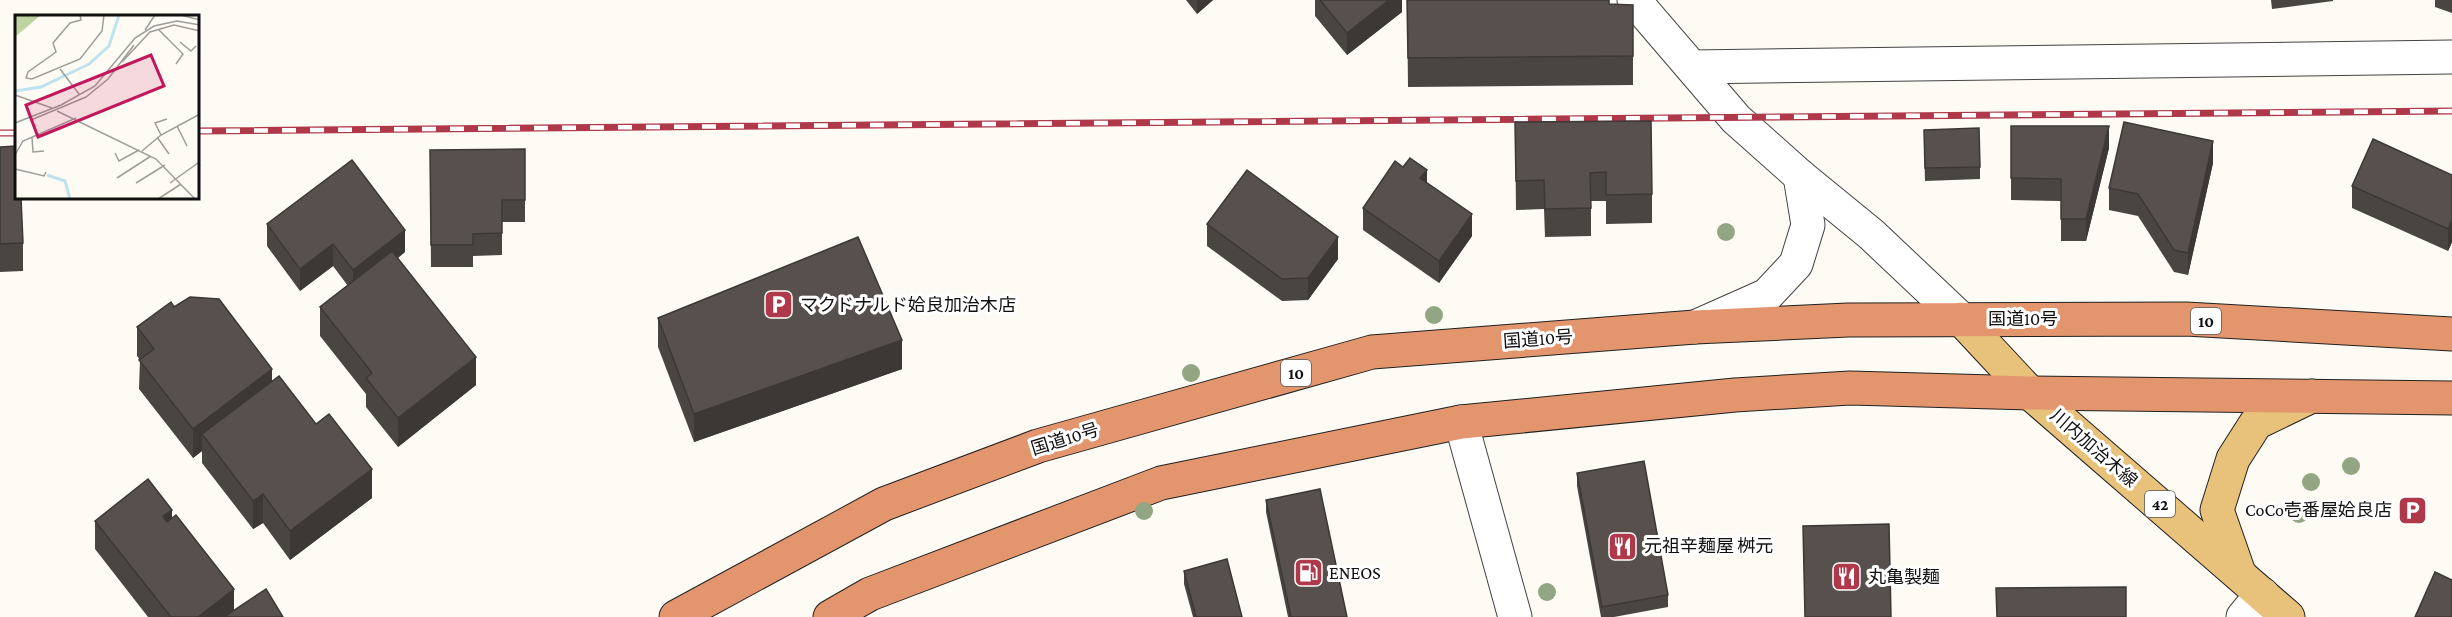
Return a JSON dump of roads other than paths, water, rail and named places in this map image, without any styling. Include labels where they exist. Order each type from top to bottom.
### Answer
[{"type":"highway","name":"国道10号","points":[[676,617],[884,504],[1038,446],[1372,352],[1695,327],[1848,320],[2186,320],[2452,334]]},
{"type":"highway","points":[[830,617],[870,594],[1161,483],[1461,422],[1735,395],[1850,388],[2030,393],[2452,398]]},
{"type":"main road","name":"川内加治木線","points":[[1961,319],[2030,393],[2248,595],[2288,617]]},
{"type":"main road","points":[[2248,595],[2217,510],[2233,459],[2256,423],[2312,396]]},
{"type":"street","points":[[1634,0],[1736,119],[1800,176],[1871,234],[1961,319]]},
{"type":"street","points":[[1692,67],[2452,57]]},
{"type":"street","points":[[1695,327],[1767,295],[1796,264],[1808,225],[1800,176]]},
{"type":"street","points":[[1461,422],[1515,617]]},
{"type":"railway","points":[[200,131],[2452,111]]},
{"type":"railway","points":[[0,133],[15,133]]},
{"type":"place","name":"マクドナルド姶良加治木店","points":[[779,305]]},
{"type":"place","name":"CoCo壱番屋姶良店","points":[[2413,510]]},
{"type":"place","name":"元祖辛麺屋 桝元","points":[[1623,546]]},
{"type":"place","name":"ENEOS","points":[[1308,573]]},
{"type":"place","name":"丸亀製麺","points":[[1847,577]]}]
